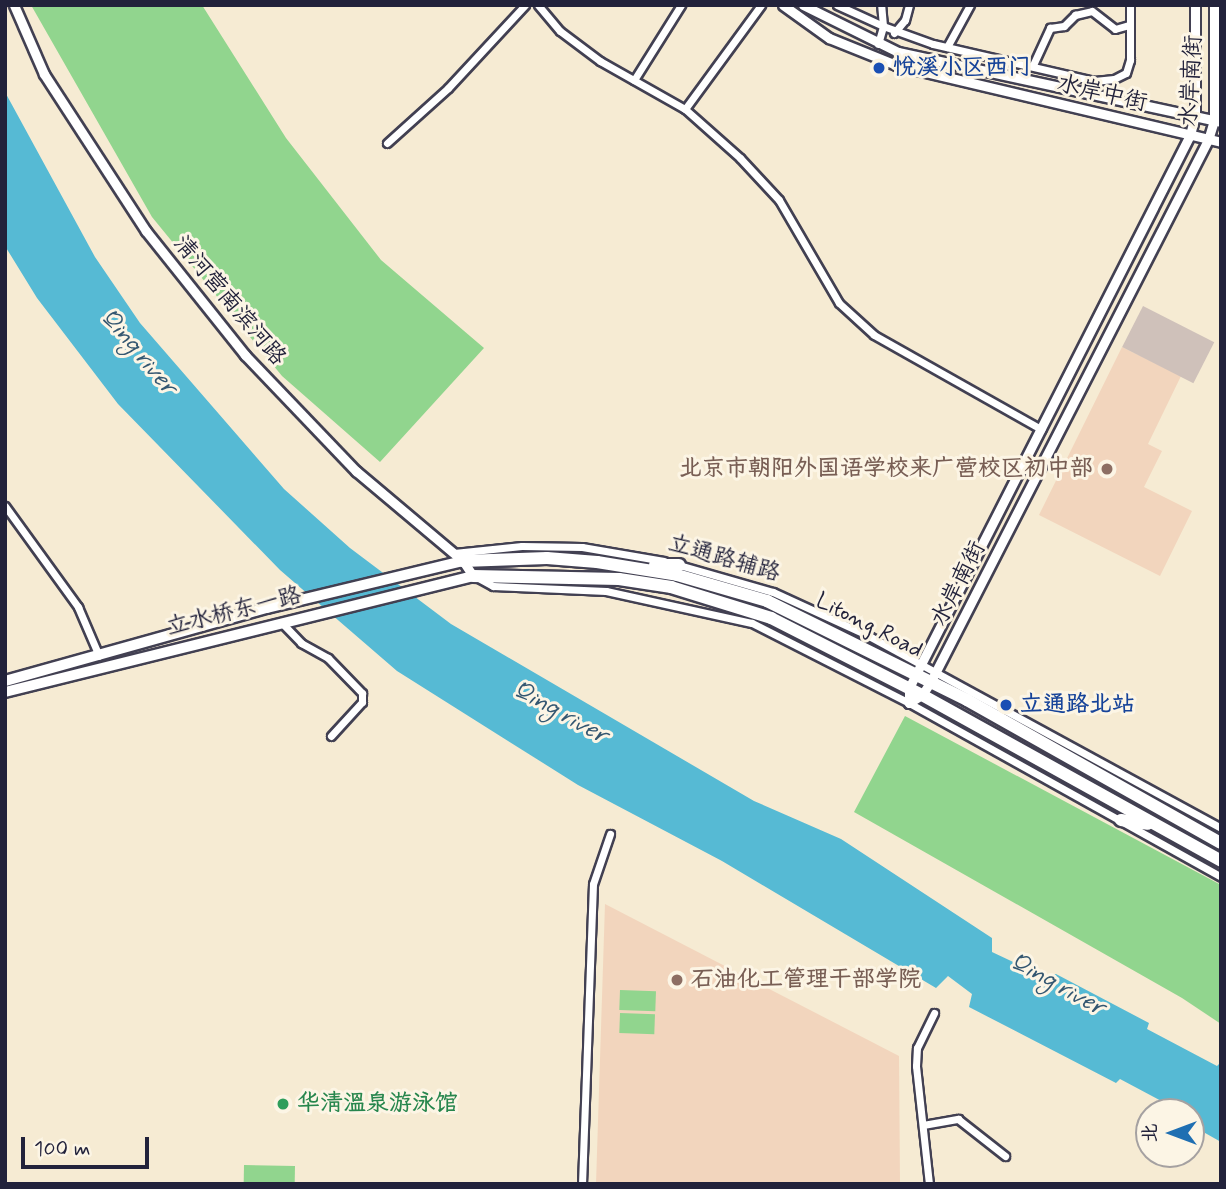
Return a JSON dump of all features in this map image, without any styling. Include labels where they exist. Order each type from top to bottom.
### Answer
[{"type":"main road","name":"Litong Road","points":[[458,557],[547,558],[626,566],[719,585],[767,601],[933,676],[1221,843]]},
{"type":"main road","name":"立水桥东一路","points":[[5,681],[458,557]]},
{"type":"main road","points":[[626,566],[679,565]]},
{"type":"main road","name":"Litong Road","points":[[473,576],[574,575],[671,587],[771,618],[922,695],[1221,861]]},
{"type":"main road","name":"立水桥东一路","points":[[5,692],[440,580],[473,576]]},
{"type":"main road","points":[[1069,745],[1082,764]]},
{"type":"main road","points":[[1121,820],[1155,825]]},
{"type":"street","name":"清河营南滨河路","points":[[14,5],[44,74],[139,219],[245,355],[356,471],[458,557],[473,576]]},
{"type":"street","points":[[387,143],[448,88],[525,5]]},
{"type":"street","points":[[538,5],[560,31],[634,80],[685,109],[740,158],[779,200],[839,303],[874,335],[1041,429]]},
{"type":"street","points":[[634,80],[681,5]]},
{"type":"street","points":[[685,109],[761,5]]},
{"type":"street","name":"水岸中街","points":[[783,5],[829,38],[881,60],[1221,142]]},
{"type":"street","name":"水岸中街","points":[[803,5],[878,44],[939,63],[1217,121]]},
{"type":"street","points":[[837,5],[894,33],[1094,81],[1114,79],[1126,73],[1130,60],[1130,5]]},
{"type":"street","points":[[878,44],[883,26],[881,5]]},
{"type":"street","points":[[894,33],[905,20],[909,5]]},
{"type":"street","points":[[947,47],[970,5]]},
{"type":"street","name":"水岸南街","points":[[909,703],[909,688],[1190,135],[1195,115],[1195,5]]},
{"type":"street","name":"水岸南街","points":[[909,703],[922,695],[933,676],[1217,121],[1214,5]]},
{"type":"street","points":[[1033,65],[1040,43],[1051,28],[1092,8],[1115,29],[1129,25]]},
{"type":"street","points":[[5,506],[78,607],[99,656]]},
{"type":"street","name":"立通路辅路","points":[[458,557],[522,546],[582,547],[679,565],[802,603],[919,669]]},
{"type":"street","points":[[473,576],[492,586],[606,591],[711,611],[752,623],[909,703],[1221,877]]},
{"type":"street","points":[[281,622],[301,643],[328,658],[362,693],[362,702],[331,736]]},
{"type":"street","points":[[933,676],[1069,745],[1221,828]]},
{"type":"street","points":[[582,1184],[593,884],[610,834]]},
{"type":"street","points":[[929,1184],[917,1048],[934,1013]]},
{"type":"street","points":[[923,1125],[958,1119],[1005,1156]]},
{"type":"shaded area","points":[[1143,306],[1214,342],[1193,383],[1122,347]]},
{"type":"shaded area","name":"北京市朝阳外国语学校来广营校区初中部","points":[[1122,347],[1181,376],[1148,444],[1162,451],[1144,487],[1192,511],[1160,576],[1039,515]]},
{"type":"shaded area","name":"石油化工管理干部学院","points":[[605,904],[899,1056],[900,1184],[596,1184]]},
{"type":"green space","points":[[31,5],[202,5],[286,138],[381,260],[484,348],[380,462],[282,376],[152,217]]},
{"type":"green space","points":[[905,716],[1221,885],[1221,1024],[1182,998],[854,812]]},
{"type":"green space","points":[[620,990],[656,991],[655,1011],[619,1010]]},
{"type":"green space","points":[[620,1013],[655,1014],[654,1034],[619,1033]]},
{"type":"green space","points":[[244,1165],[295,1166],[295,1184],[244,1184]]},
{"type":"water","name":"Qing river","points":[[5,92],[95,257],[140,323],[284,489],[350,548],[451,624],[754,801],[841,839],[992,938],[992,952],[1039,974],[1056,974],[1149,1023],[1147,1029],[1217,1066],[1221,1062],[1221,1142],[1205,1133],[1205,1098],[1156,1098],[1120,1079],[1116,1083],[969,1007],[972,994],[948,976],[936,988],[722,861],[578,785],[397,671],[280,570],[118,404],[37,298],[5,246]]},
{"type":"place","name":"悦溪小区西门","points":[[879,68]]},
{"type":"place","name":"北京市朝阳外国语学校来广营校区初中部","points":[[1107,469]]},
{"type":"place","name":"立通路北站","points":[[1006,705]]},
{"type":"place","name":"石油化工管理干部学院","points":[[677,980]]},
{"type":"place","name":"华清温泉游泳馆","points":[[283,1104]]}]
